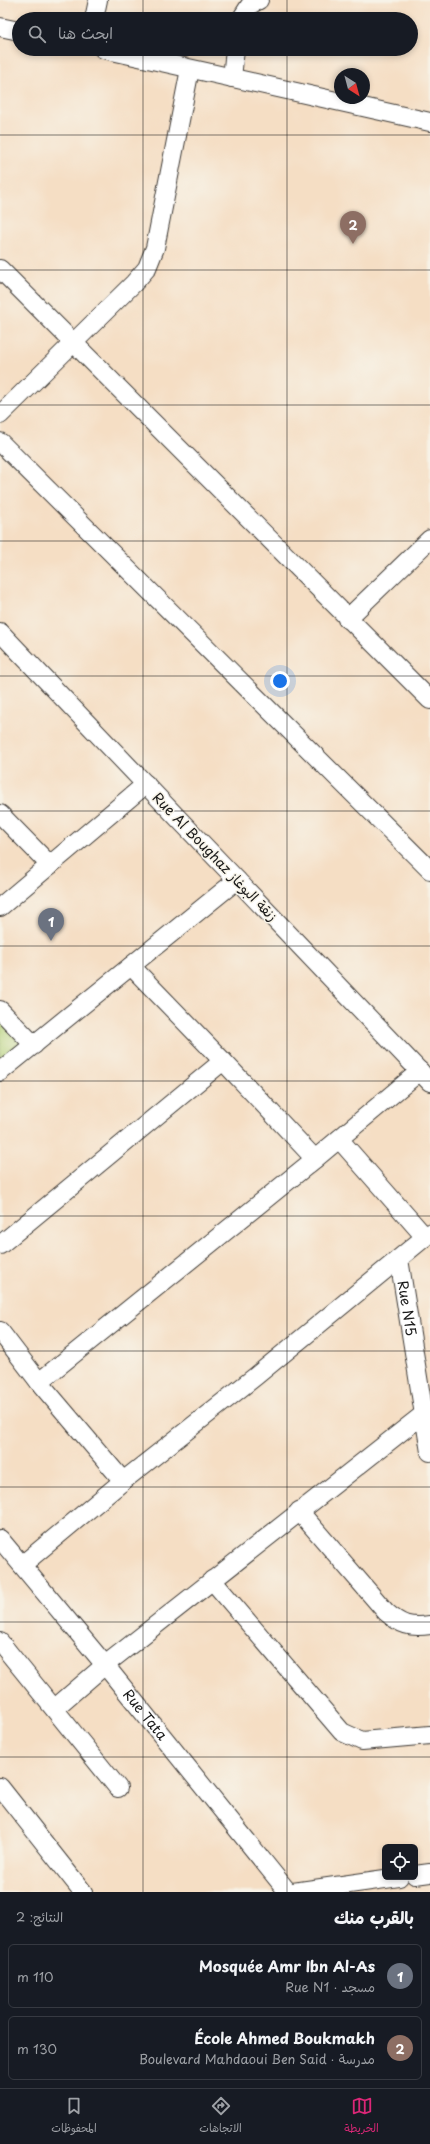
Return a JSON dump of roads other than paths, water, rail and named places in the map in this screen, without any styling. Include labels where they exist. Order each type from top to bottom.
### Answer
[{"type":"street","points":[[95,12],[98,0]]},
{"type":"street","points":[[245,12],[250,5],[259,0]]},
{"type":"street","points":[[0,27],[12,30]]},
{"type":"street","points":[[133,56],[430,122]]},
{"type":"street","points":[[232,78],[234,56]]},
{"type":"street","points":[[0,415],[134,283],[147,268],[155,248],[190,69]]},
{"type":"street","points":[[0,269],[347,619],[430,700]]},
{"type":"street","points":[[0,442],[430,870]]},
{"type":"street","points":[[347,619],[430,539]]},
{"type":"street","name":"Rue Al Boughaz زنقة البوغاز","points":[[0,632],[425,1076]]},
{"type":"street","points":[[0,907],[146,784]]},
{"type":"street","points":[[0,814],[50,864]]},
{"type":"street","points":[[0,1072],[237,880]]},
{"type":"street","points":[[131,966],[223,1061],[314,1159]]},
{"type":"street","points":[[0,1010],[34,1045]]},
{"type":"street","points":[[0,1245],[223,1061]]},
{"type":"street","points":[[39,1382],[339,1139],[425,1076]]},
{"type":"street","points":[[22,1566],[123,1481],[427,1235],[339,1139]]},
{"type":"street","name":"Rue N15","points":[[399,1259],[425,1413],[430,1452]]},
{"type":"street","points":[[0,1331],[39,1382],[123,1481]]},
{"type":"street","points":[[55,1708],[105,1665],[425,1413]]},
{"type":"street","points":[[299,1511],[386,1612],[400,1624],[419,1627],[430,1625]]},
{"type":"street","name":"Rue Tata","points":[[3,1550],[22,1566],[105,1665],[288,1892]]},
{"type":"street","points":[[212,1580],[342,1732],[362,1740],[430,1735]]},
{"type":"street","points":[[0,1642],[55,1708],[118,1788]]},
{"type":"street","points":[[0,1787],[83,1892]]},
{"type":"street","points":[[418,1875],[430,1873]]},
{"type":"street","points":[[293,1892],[382,1879]]},
{"type":"place","name":"École Ahmed Boukmakh","points":[[353,244]]},
{"type":"place","name":"Mosquée Amr Ibn Al-As","points":[[51,941]]}]
